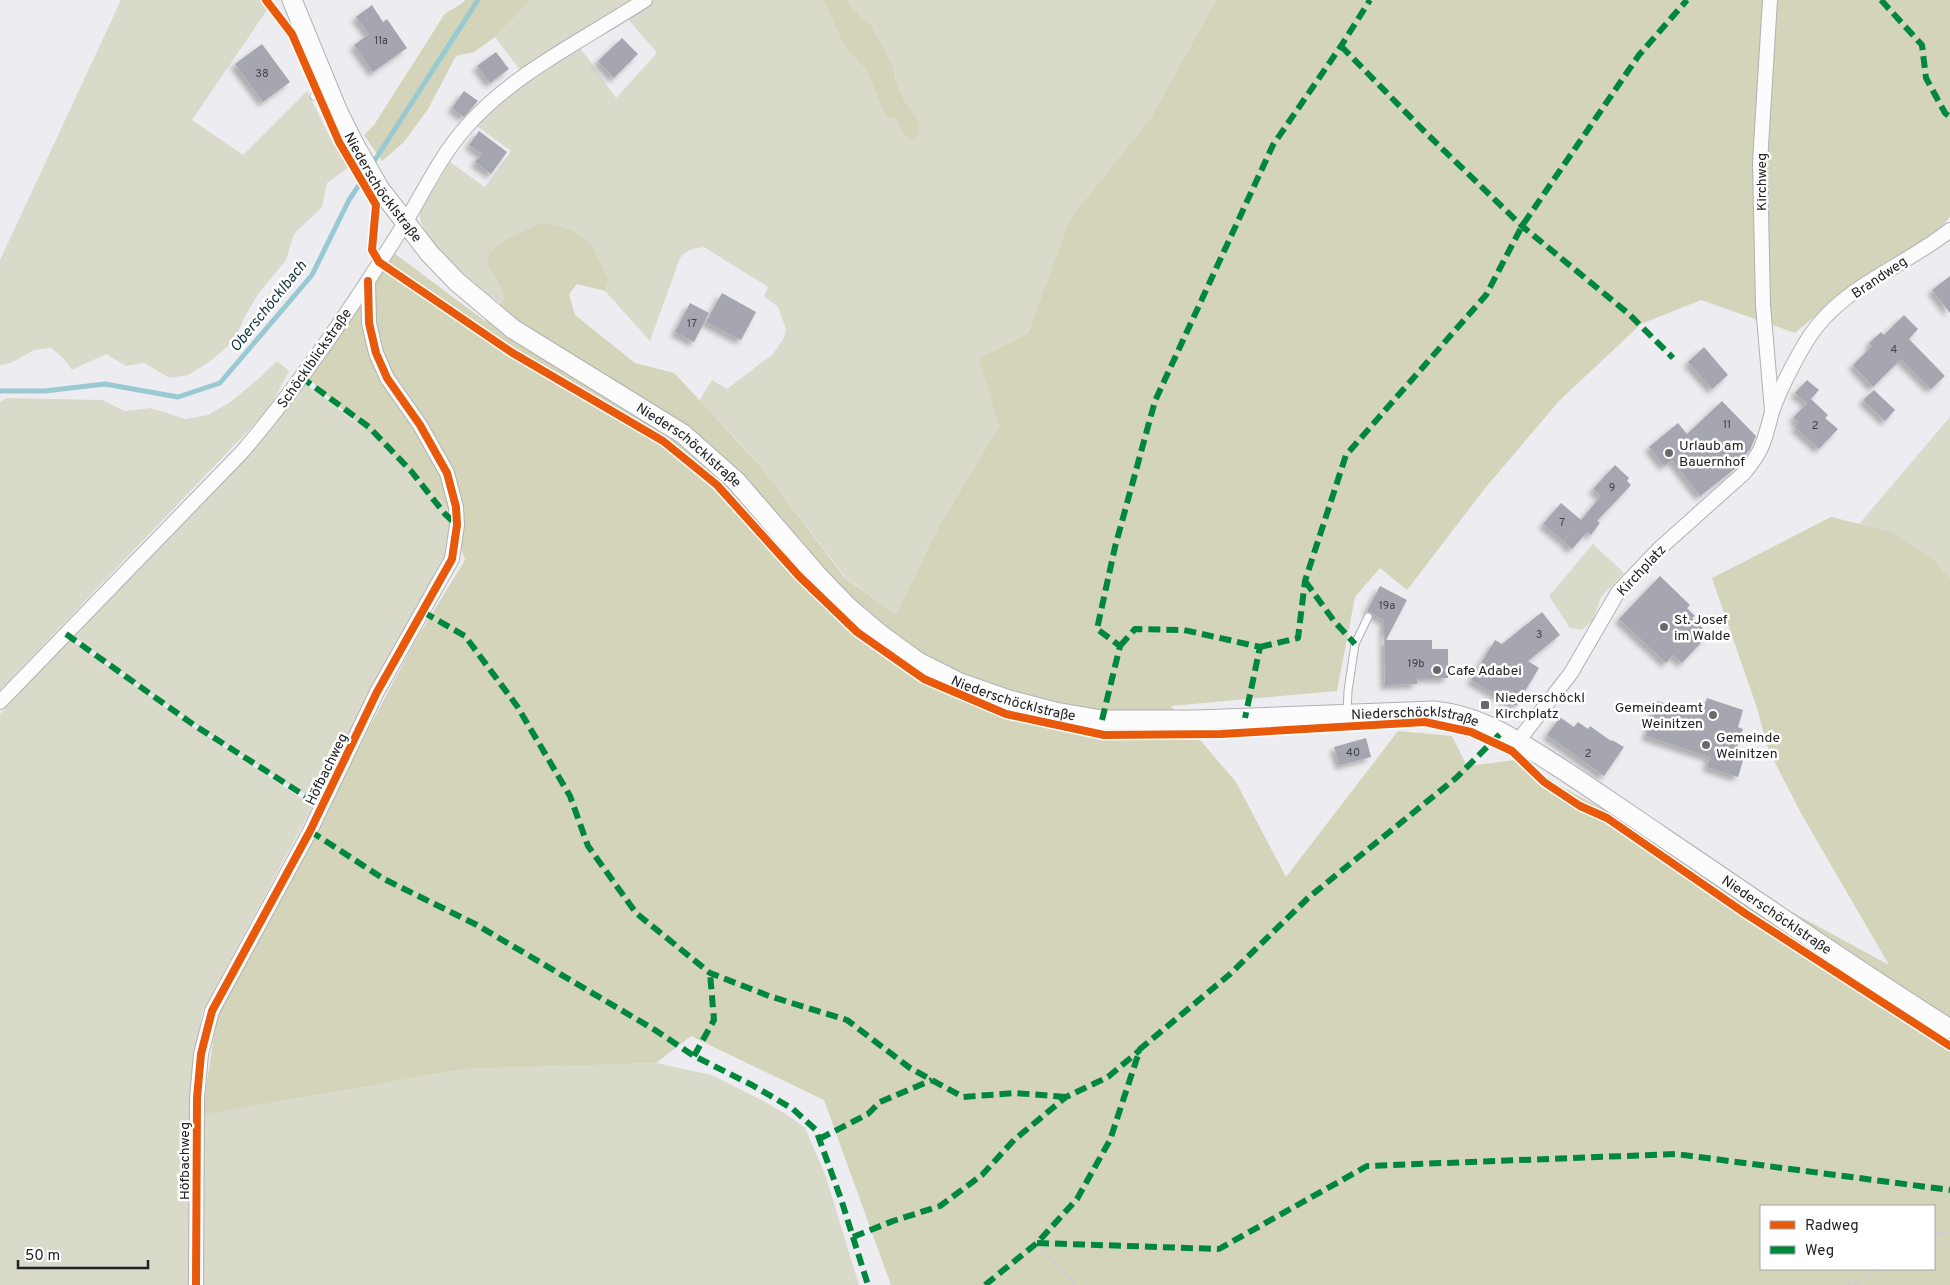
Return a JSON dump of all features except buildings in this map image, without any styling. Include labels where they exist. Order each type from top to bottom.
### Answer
[{"type":"main road","name":"Niederschöcklstraße","points":[[292,0],[322,92],[379,188],[404,223],[430,254],[457,282],[513,329],[683,434],[736,481],[848,608],[918,662],[960,683],[1009,700],[1055,712],[1102,720],[1197,720],[1434,712],[1456,714],[1479,722],[1518,741],[1570,774],[1884,987],[1950,1029]]},
{"type":"street","name":"Schöcklblickstraße","points":[[0,702],[242,452],[272,417],[368,281],[444,156],[466,127],[481,111],[524,77],[645,0]]},
{"type":"street","name":"Kirchweg","points":[[1770,0],[1760,162],[1762,305],[1772,411]]},
{"type":"street","name":"Brandweg","points":[[1772,411],[1793,366],[1818,325],[1854,291],[1950,230]]},
{"type":"street","name":"Höfbachweg","points":[[196,1285],[197,1098],[201,1054],[212,1011],[310,831],[378,692],[452,559],[457,525],[456,507],[447,473],[420,425],[387,378],[376,353],[369,323],[368,281]]},
{"type":"street","points":[[1767,365],[1779,369],[1793,366]]},
{"type":"street","name":"Kirchplatz","points":[[1518,741],[1571,672],[1618,592],[1659,549],[1744,473],[1755,460],[1764,444],[1772,411]]},
{"type":"lane","points":[[1347,714],[1348,691],[1355,644],[1368,617]]},
{"type":"path","points":[[1935,1234],[1950,1232]]},
{"type":"path","points":[[1036,1243],[1074,1285]]},
{"type":"path","points":[[1846,1285],[1854,1284],[1876,1270]]},
{"type":"green space","points":[[121,0],[262,0],[267,10],[192,120],[243,155],[307,91],[332,141],[349,167],[327,183],[322,207],[294,234],[286,260],[258,294],[245,316],[234,341],[208,363],[188,375],[170,378],[144,363],[126,366],[106,354],[72,370],[63,358],[51,348],[34,350],[11,363],[0,365],[0,260]]},
{"type":"green space","points":[[465,0],[531,0],[495,37],[474,52],[456,56],[428,109],[404,142],[382,161],[364,135],[374,125],[444,15]]},
{"type":"green space","points":[[531,0],[630,0],[520,70],[495,37]]},
{"type":"green space","points":[[652,0],[823,0],[843,43],[868,73],[881,107],[887,116],[896,119],[904,134],[916,117],[904,100],[896,81],[892,64],[871,25],[846,0],[1216,0],[1150,119],[1070,218],[1028,333],[978,359],[999,426],[938,528],[896,614],[846,578],[762,468],[699,401],[712,380],[727,389],[773,354],[784,338],[786,329],[778,307],[764,296],[768,287],[704,247],[691,250],[680,258],[650,341],[605,291],[609,279],[594,249],[540,223],[508,238],[490,269],[505,295],[505,298],[500,303],[464,274],[436,246],[420,220],[421,210],[450,162],[485,187],[511,151],[474,124],[500,100],[579,46],[616,98],[657,53],[627,18]]},
{"type":"green space","points":[[823,0],[846,0],[871,25],[892,64],[896,81],[904,100],[916,117],[919,127],[917,136],[912,140],[904,134],[896,119],[887,116],[881,107],[868,73],[843,43]]},
{"type":"green space","points":[[1216,0],[1950,0],[1950,216],[1940,231],[1850,286],[1795,333],[1701,300],[1641,324],[1560,400],[1486,487],[1407,590],[1380,568],[1355,597],[1337,691],[1171,706],[1236,782],[1286,877],[1398,731],[1452,736],[1467,766],[1523,759],[1557,784],[1889,965],[1802,815],[1769,751],[1756,705],[1712,578],[1831,517],[1892,532],[1936,561],[1950,579],[1950,1285],[891,1285],[824,1100],[691,1036],[656,1063],[465,1069],[202,1115],[217,1015],[414,643],[465,560],[446,505],[308,378],[394,253],[485,321],[505,298],[490,269],[488,260],[490,252],[508,238],[540,223],[556,225],[573,231],[594,249],[609,279],[605,291],[577,284],[569,294],[575,315],[635,363],[674,373],[762,468],[845,578],[896,614],[938,528],[999,426],[978,359],[1028,333],[1070,218],[1150,119]]},
{"type":"green space","points":[[277,361],[289,371],[269,409],[0,690],[0,402],[7,398],[102,400],[125,411],[151,408],[185,419],[208,415],[232,401]]},
{"type":"green space","points":[[304,383],[362,428],[446,505],[454,531],[449,554],[318,801],[286,783],[193,723],[74,636],[269,432]]},
{"type":"green space","points":[[1950,417],[1950,579],[1936,561],[1892,532],[1859,524]]},
{"type":"green space","points":[[1593,544],[1624,573],[1601,597],[1593,620],[1582,630],[1570,628],[1549,596]]},
{"type":"green space","points":[[70,639],[192,726],[313,806],[202,1013],[190,1086],[192,1199],[190,1285],[0,1285],[0,714]]},
{"type":"green space","points":[[656,1063],[712,1075],[765,1102],[805,1128],[825,1174],[859,1285],[203,1285],[202,1115],[465,1069]]},
{"type":"waterway","name":"Oberschöcklbach","points":[[371,166],[478,0]]},
{"type":"waterway","name":"Oberschöcklbach","points":[[0,391],[45,391],[105,384],[178,397],[220,383],[312,275],[349,200],[367,173]]},
{"type":"marked path","points":[[1102,720],[1120,646],[1097,629],[1115,547],[1155,401],[1273,145],[1370,0]]},
{"type":"marked path","points":[[1260,647],[1298,638],[1305,581],[1346,455],[1486,295],[1522,226],[1639,55],[1687,0]]},
{"type":"marked path","points":[[1881,0],[1922,45],[1926,78],[1945,113],[1950,117]]},
{"type":"marked path","points":[[1341,46],[1425,132],[1522,226],[1629,314],[1673,358]]},
{"type":"marked path","points":[[301,377],[369,427],[411,471],[445,514],[457,525]]},
{"type":"marked path","points":[[1305,581],[1334,621],[1355,644]]},
{"type":"marked path","points":[[423,612],[465,636],[517,706],[570,796],[588,846],[636,913],[710,973],[769,996],[847,1020],[910,1068],[963,1097],[1015,1093],[1066,1097]]},
{"type":"marked path","points":[[1120,646],[1135,629],[1184,630],[1260,647],[1245,718]]},
{"type":"marked path","points":[[66,634],[194,725],[321,806]]},
{"type":"marked path","points":[[985,1285],[1037,1243],[1077,1199],[1110,1140],[1140,1049],[1229,975],[1308,898],[1456,778],[1502,732]]},
{"type":"marked path","points":[[310,831],[384,879],[477,925],[655,1030],[694,1056],[752,1085],[793,1109],[816,1130],[841,1199],[868,1285]]},
{"type":"marked path","points":[[694,1056],[714,1020],[710,973]]},
{"type":"marked path","points":[[853,1237],[893,1221],[940,1206],[982,1175],[1014,1140],[1066,1097],[1108,1077],[1140,1050]]},
{"type":"marked path","points":[[819,1139],[868,1114],[880,1102],[932,1080]]},
{"type":"marked path","points":[[1037,1243],[1219,1249],[1367,1166],[1676,1154],[1950,1190]]},
{"type":"cycle path","points":[[266,0],[292,34],[339,142],[376,205],[372,250],[379,262],[511,352],[663,441],[717,485],[799,576],[857,632],[924,679],[1006,714],[1104,735],[1221,734],[1425,722],[1471,732],[1512,751],[1544,782],[1580,806],[1607,818],[1746,914],[1950,1046]]},
{"type":"cycle path","points":[[196,1285],[197,1098],[201,1054],[212,1011],[310,831],[377,692],[452,559],[457,525],[456,507],[447,473],[420,425],[387,378],[376,353],[369,323],[368,281]]},
{"type":"place","name":"Urlaub am Bauernhof","points":[[1669,453]]},
{"type":"place","name":"St. Josef im Walde","points":[[1664,627]]},
{"type":"place","name":"Cafe Adabei","points":[[1437,670]]},
{"type":"place","name":"Niederschöckl Kirchplatz","points":[[1485,705]]},
{"type":"place","name":"Gemeindeamt Weinitzen","points":[[1713,715]]},
{"type":"place","name":"Gemeinde Weinitzen","points":[[1706,745]]}]
